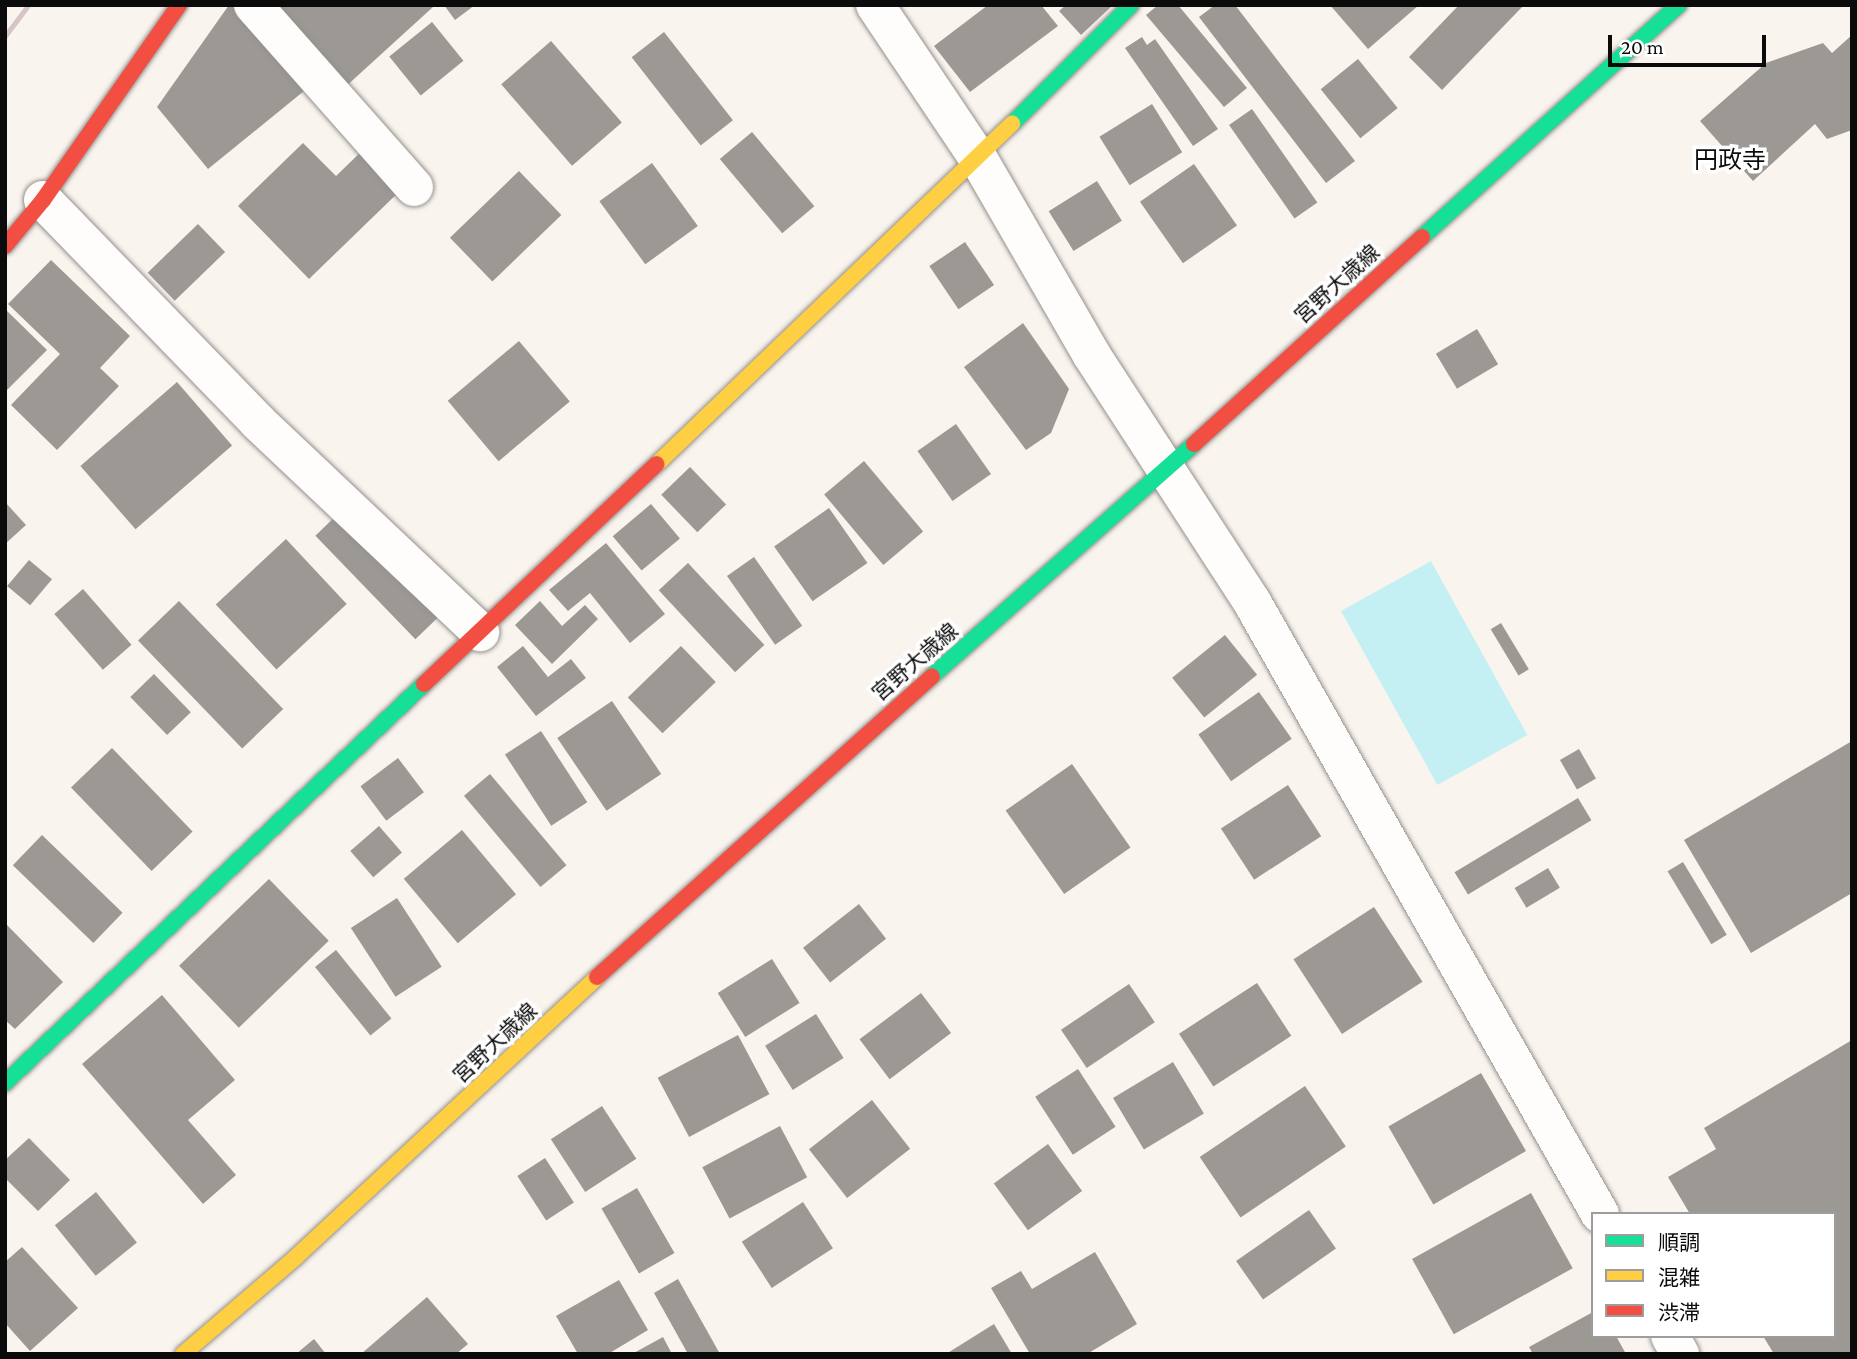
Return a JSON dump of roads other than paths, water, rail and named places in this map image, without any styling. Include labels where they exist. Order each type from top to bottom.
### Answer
[{"type":"main road","points":[[5,246],[43,200],[179,5]]},
{"type":"main road","points":[[5,1083],[978,158],[1131,5]]},
{"type":"main road","name":"宮野大歳線","points":[[183,1354],[296,1258],[725,858],[1168,467],[1679,5]]},
{"type":"street","points":[[253,5],[414,187]]},
{"type":"street","points":[[875,5],[978,158],[1091,354],[1168,467],[1259,614],[1599,1212]]},
{"type":"street","points":[[43,200],[258,422],[480,632]]},
{"type":"street","points":[[1671,1338],[1680,1354]]},
{"type":"water","points":[[1431,561],[1527,735],[1437,785],[1341,611]]},
{"type":"railway","points":[[5,36],[28,5]]},
{"type":"district","name":"円政寺","points":[[1730,160]]}]
